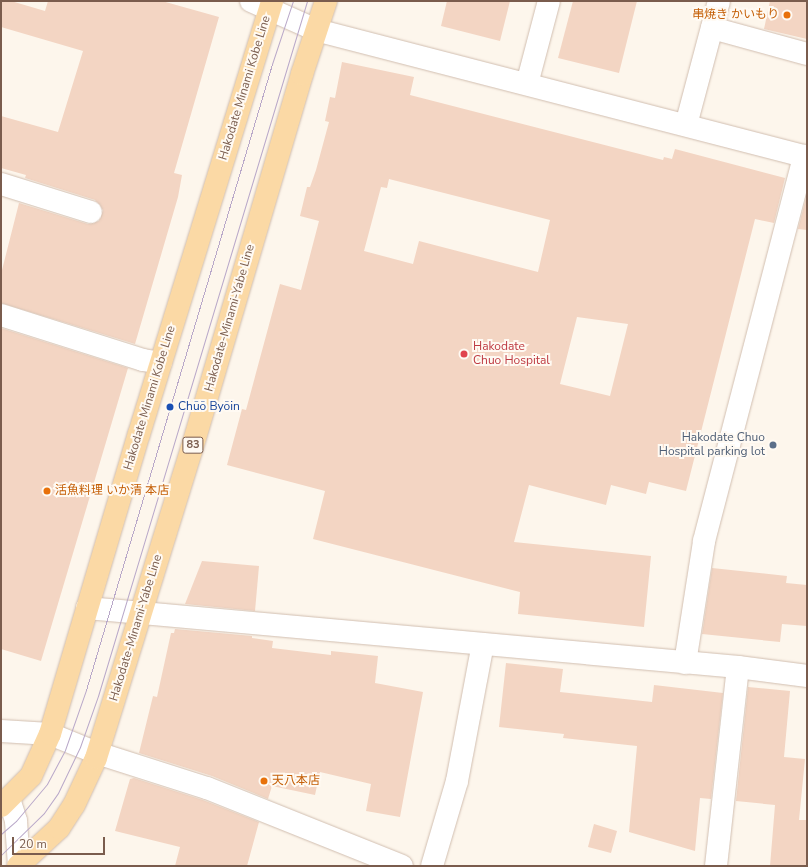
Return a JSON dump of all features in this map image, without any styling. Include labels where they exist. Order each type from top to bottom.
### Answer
[{"type":"main road","name":"Hakodate-Minami-Yabe Line","points":[[19,866],[59,828],[74,805],[97,753],[326,1]]},
{"type":"main road","name":"Hakodate Minami Kobe Line","points":[[5,803],[31,776],[50,734],[161,363],[264,4]]},
{"type":"street","points":[[527,84],[549,1]]},
{"type":"street","points":[[686,125],[719,1]]},
{"type":"street","points":[[264,4],[316,30],[805,157],[704,541],[685,663]]},
{"type":"street","points":[[712,28],[807,54]]},
{"type":"street","points":[[1,184],[92,212]]},
{"type":"street","points":[[1,315],[144,360],[161,363]]},
{"type":"street","points":[[87,608],[738,667],[807,676]]},
{"type":"street","points":[[432,866],[457,781],[483,644]]},
{"type":"street","points":[[716,866],[738,667]]},
{"type":"street","points":[[1,731],[50,734],[97,753],[207,788],[402,866]]},
{"type":"street","points":[[5,803],[16,821],[19,866]]},
{"type":"building","points":[[1,1],[11,1],[45,11],[48,1],[162,1],[219,17],[174,173],[182,175],[178,197],[135,344],[1,303],[1,274],[19,203],[88,224],[99,221],[103,210],[95,200],[25,178],[26,175],[1,168],[1,116],[58,132],[83,51],[1,27]]},
{"type":"building","points":[[447,1],[510,1],[500,41],[441,26]]},
{"type":"building","points":[[573,1],[637,1],[619,73],[558,58]]},
{"type":"building","name":"串焼き かいもり","points":[[770,1],[807,1],[807,39],[764,29]]},
{"type":"building","name":"Hakodate Chuo Hospital","points":[[342,62],[414,77],[410,95],[663,160],[664,157],[672,159],[675,149],[785,178],[774,223],[755,219],[686,491],[649,482],[646,494],[611,485],[606,505],[529,485],[514,542],[651,556],[644,627],[518,614],[520,592],[313,539],[325,491],[227,465],[242,409],[246,410],[280,284],[301,290],[319,221],[300,216],[307,187],[310,187],[316,170],[329,122],[325,121],[330,97],[335,98]],"holes":[[[389,179],[550,220],[538,272],[419,241],[413,264],[364,251],[381,187],[387,188]],[[577,317],[628,324],[610,396],[560,384]]]},
{"type":"building","points":[[807,194],[807,230],[798,229]]},
{"type":"building","points":[[1,328],[128,368],[41,661],[1,649]]},
{"type":"building","points":[[202,561],[259,566],[255,611],[185,604]]},
{"type":"building","points":[[712,568],[787,576],[786,583],[807,585],[807,626],[782,624],[780,642],[702,634]]},
{"type":"building","points":[[175,629],[252,636],[252,638],[273,641],[272,648],[331,655],[331,651],[378,656],[375,683],[423,692],[400,817],[366,811],[371,784],[320,772],[315,795],[272,786],[268,799],[212,776],[139,753],[153,696],[157,697],[171,633],[174,633]]},
{"type":"building","points":[[506,663],[563,669],[560,692],[652,702],[654,685],[723,693],[711,799],[700,798],[695,851],[629,832],[637,746],[563,738],[564,734],[499,727]]},
{"type":"building","points":[[748,687],[790,691],[784,757],[805,759],[799,820],[807,820],[807,866],[770,866],[775,805],[736,801]]},
{"type":"building","points":[[134,778],[203,800],[259,822],[247,866],[175,866],[180,847],[115,831],[130,779]]},
{"type":"building","points":[[594,824],[617,831],[611,853],[588,847]]},
{"type":"tram line","points":[[1,834],[16,821],[47,784],[65,750],[86,690],[272,64],[293,1]]},
{"type":"tram line","points":[[1,855],[44,813],[58,793],[80,747],[98,696],[307,1]]},
{"type":"place","name":"串焼き かいもり","points":[[787,15]]},
{"type":"place","name":"Hakodate Chuo Hospital","points":[[464,354]]},
{"type":"place","name":"Chūō Byōin","points":[[170,407]]},
{"type":"place","name":"Hakodate Chuo Hospital parking lot","points":[[773,445]]},
{"type":"place","name":"活魚料理 いか清 本店","points":[[47,491]]},
{"type":"place","name":"天八本店","points":[[264,781]]}]
